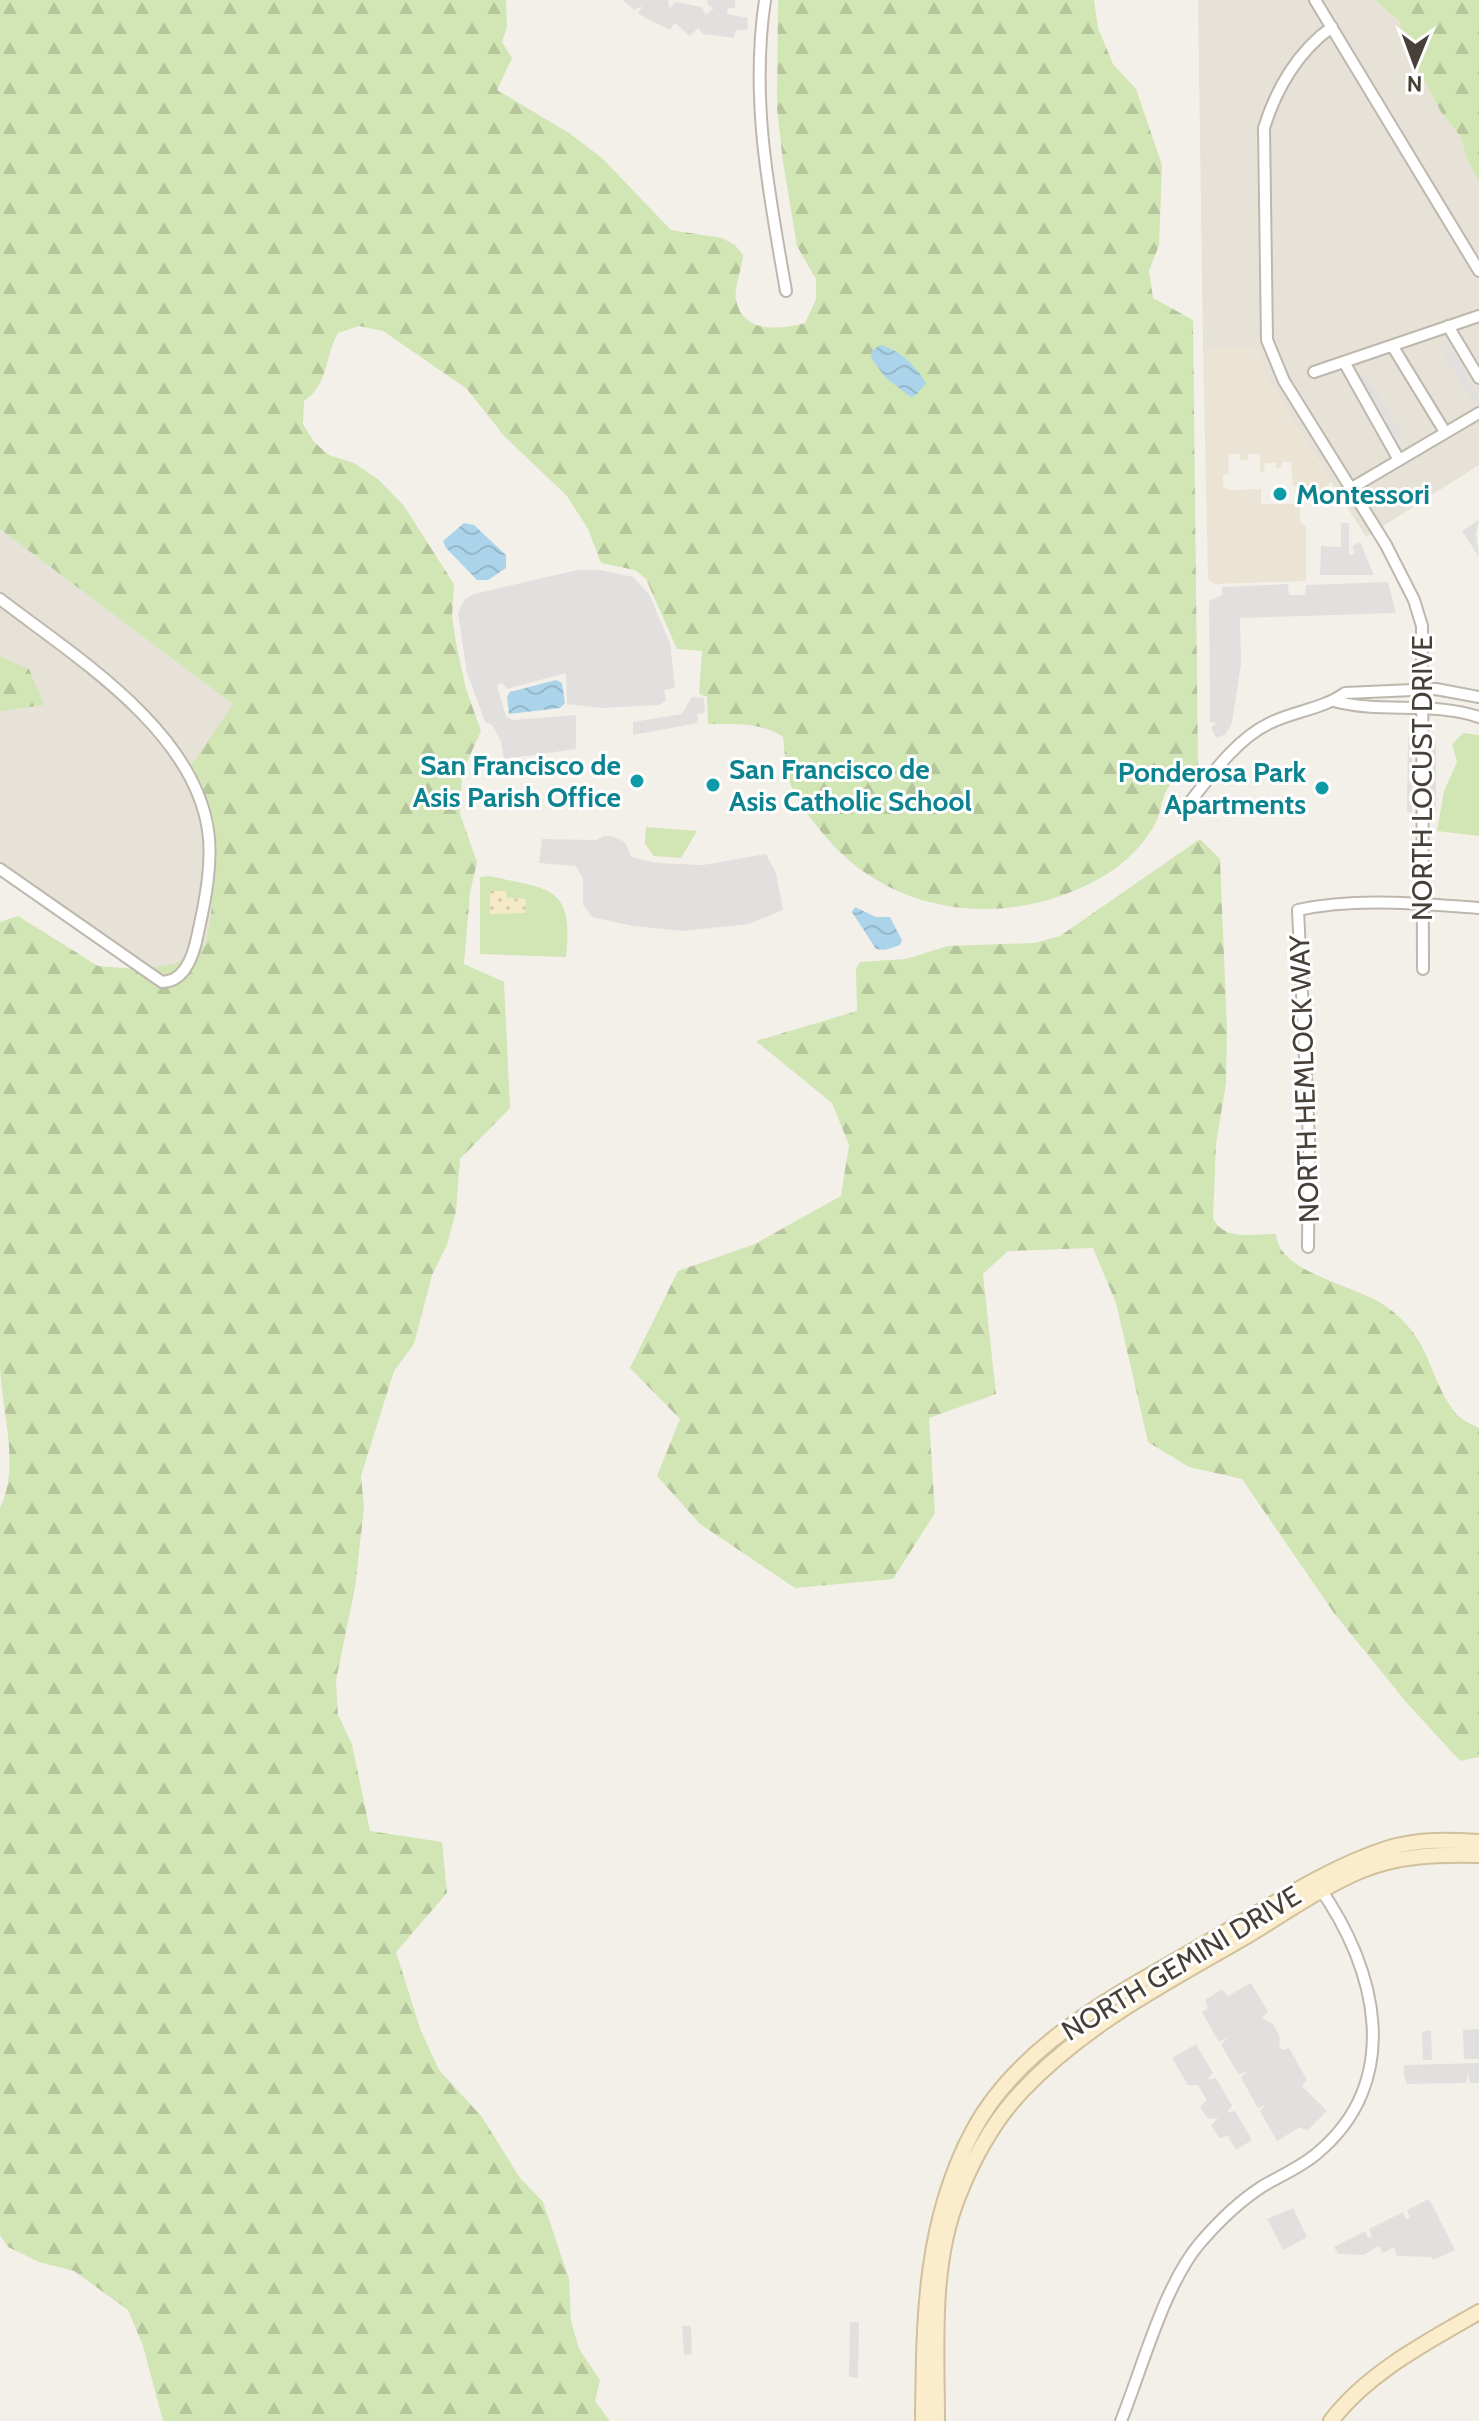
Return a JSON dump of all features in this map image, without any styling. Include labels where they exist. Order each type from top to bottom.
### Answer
[{"type":"street","points":[[765,0],[759,85],[760,138],[786,291]]},
{"type":"street","points":[[1315,0],[1479,271]]},
{"type":"street","name":"NORTH LOCUST DRIVE","points":[[1332,27],[1295,63],[1272,103],[1264,128],[1267,340],[1284,381],[1386,545],[1414,600],[1422,626],[1419,690],[1423,969]]},
{"type":"street","points":[[1314,372],[1479,316]]},
{"type":"street","points":[[1448,326],[1479,378]]},
{"type":"street","points":[[1393,347],[1445,432]]},
{"type":"street","points":[[1344,362],[1399,460]]},
{"type":"street","points":[[1350,489],[1479,413]]},
{"type":"street","points":[[0,599],[106,679],[171,747],[206,818],[209,834],[205,895],[197,938],[182,976],[173,982],[162,982],[0,869]]},
{"type":"street","points":[[1183,811],[1219,767],[1267,724],[1334,701],[1345,693],[1357,690],[1419,690],[1479,697]]},
{"type":"street","points":[[1334,701],[1346,705],[1420,706],[1479,717]]},
{"type":"street","points":[[1423,904],[1479,908]]},
{"type":"street","name":"NORTH HEMLOCK WAY","points":[[1308,1247],[1309,1140],[1298,910],[1317,905],[1423,904]]},
{"type":"street","name":"NORTH GEMINI DRIVE","points":[[937,2421],[939,2277],[944,2243],[958,2196],[996,2123],[1020,2092],[1072,2043],[1111,2015],[1361,1859],[1407,1843],[1479,1842]]},
{"type":"street","name":"NORTH GEMINI DRIVE","points":[[923,2421],[924,2328],[928,2269],[936,2229],[949,2182],[974,2129],[1003,2088],[1047,2045],[1088,2014],[1319,1887],[1411,1857],[1479,1855]]},
{"type":"street","points":[[1121,2421],[1176,2281],[1197,2246],[1231,2209],[1315,2155],[1332,2137],[1361,2092],[1373,2046],[1373,2003],[1358,1955],[1319,1887]]},
{"type":"street","points":[[1331,2421],[1344,2404],[1410,2352],[1479,2312]]},
{"type":"shaded area","points":[[623,0],[668,0],[670,8],[675,2],[702,7],[706,15],[714,8],[708,5],[707,0],[735,0],[735,8],[728,8],[727,14],[748,18],[747,30],[736,30],[734,38],[703,34],[698,28],[690,36],[675,23],[670,30],[647,19],[638,13],[642,6],[634,10]]},
{"type":"shaded area","points":[[1198,0],[1375,0],[1399,21],[1412,58],[1441,112],[1460,136],[1469,164],[1479,181],[1479,465],[1366,537],[1266,378],[1258,349],[1203,350]]},
{"type":"shaded area","points":[[1449,346],[1479,397],[1474,404],[1442,350]]},
{"type":"shaded area","points":[[1258,349],[1266,378],[1331,482],[1324,489],[1323,498],[1299,498],[1299,487],[1293,486],[1291,462],[1282,462],[1281,468],[1276,468],[1276,463],[1265,463],[1264,472],[1260,472],[1260,454],[1249,454],[1248,460],[1240,460],[1240,454],[1229,454],[1228,474],[1223,475],[1223,486],[1229,490],[1261,489],[1261,504],[1300,504],[1300,521],[1306,527],[1306,581],[1215,584],[1208,579],[1203,350]]},
{"type":"shaded area","points":[[1364,373],[1403,436],[1395,440],[1356,377]]},
{"type":"shaded area","points":[[0,510],[233,704],[260,960],[162,982],[0,869]]},
{"type":"shaded area","points":[[1479,520],[1476,534],[1479,557],[1462,531]]},
{"type":"shaded area","points":[[1341,523],[1349,523],[1349,555],[1355,553],[1352,546],[1360,542],[1374,575],[1320,575],[1321,546],[1341,547]]},
{"type":"shaded area","points":[[577,570],[600,570],[633,577],[649,594],[670,643],[675,688],[664,690],[666,701],[659,705],[602,708],[567,704],[566,673],[507,689],[502,683],[497,685],[506,717],[513,720],[576,715],[576,749],[504,759],[501,741],[492,725],[485,722],[467,673],[458,613],[464,600],[474,594]]},
{"type":"shaded area","points":[[1388,582],[1396,613],[1240,618],[1241,664],[1232,723],[1226,734],[1216,738],[1211,727],[1217,723],[1210,722],[1209,601],[1222,595],[1222,587],[1288,584],[1289,595],[1305,595],[1306,585]]},
{"type":"shaded area","points":[[692,697],[704,698],[705,713],[697,714],[698,723],[633,735],[633,722],[682,714]]},
{"type":"shaded area","points":[[1408,737],[1412,737],[1412,812],[1407,812]]},
{"type":"shaded area","points":[[1436,740],[1436,812],[1427,819],[1427,747]]},
{"type":"shaded area","points":[[604,836],[625,842],[631,857],[657,863],[703,865],[766,854],[776,873],[783,910],[749,924],[683,931],[633,926],[592,917],[583,905],[583,879],[576,866],[539,863],[542,839],[596,840]]},
{"type":"shaded area","points":[[1251,1983],[1268,2012],[1262,2018],[1273,2024],[1280,2037],[1279,2047],[1283,2050],[1289,2048],[1307,2080],[1302,2086],[1327,2111],[1307,2131],[1300,2127],[1277,2141],[1260,2111],[1266,2104],[1258,2108],[1241,2078],[1247,2071],[1239,2075],[1221,2045],[1227,2038],[1219,2042],[1202,2012],[1208,2008],[1205,2000],[1222,1989],[1228,1996]]},
{"type":"shaded area","points":[[1479,2029],[1479,2059],[1464,2059],[1463,2030]]},
{"type":"shaded area","points":[[1431,2030],[1432,2060],[1423,2060],[1422,2032]]},
{"type":"shaded area","points":[[1196,2044],[1213,2073],[1207,2080],[1216,2078],[1232,2106],[1226,2113],[1235,2111],[1252,2140],[1236,2150],[1228,2136],[1219,2138],[1211,2125],[1218,2118],[1208,2119],[1200,2107],[1207,2100],[1198,2085],[1188,2085],[1172,2058]]},
{"type":"shaded area","points":[[1479,2063],[1479,2083],[1470,2083],[1468,2073],[1466,2083],[1407,2084],[1404,2075],[1404,2065]]},
{"type":"shaded area","points":[[1429,2199],[1455,2250],[1433,2260],[1431,2257],[1397,2256],[1394,2247],[1383,2253],[1379,2246],[1363,2255],[1338,2254],[1334,2247],[1365,2231],[1368,2238],[1372,2237],[1369,2229],[1403,2212],[1406,2219],[1410,2218],[1407,2210]]},
{"type":"shaded area","points":[[1293,2208],[1307,2237],[1283,2250],[1267,2219]]},
{"type":"shaded area","points":[[850,2322],[859,2322],[858,2378],[849,2377]]},
{"type":"shaded area","points":[[682,2326],[691,2326],[692,2354],[684,2355]]},
{"type":"green space","points":[[0,0],[506,0],[507,27],[502,42],[512,58],[497,90],[569,133],[602,158],[671,230],[722,238],[735,245],[743,255],[736,294],[740,311],[746,319],[764,327],[805,323],[816,299],[816,279],[797,246],[783,162],[777,109],[778,0],[1094,0],[1098,28],[1113,64],[1136,89],[1162,165],[1159,245],[1149,271],[1153,298],[1193,320],[1198,765],[1169,786],[1154,826],[1139,847],[1120,865],[1072,892],[1034,904],[996,909],[958,908],[921,900],[886,885],[853,864],[825,836],[791,787],[783,737],[757,726],[708,724],[707,697],[699,694],[702,651],[677,649],[646,579],[635,570],[601,563],[588,529],[567,496],[505,437],[467,389],[383,331],[359,326],[338,333],[318,387],[304,401],[303,424],[314,442],[329,455],[354,463],[379,480],[404,506],[454,584],[452,616],[456,643],[466,689],[481,731],[462,773],[460,814],[477,862],[470,893],[464,964],[504,982],[510,1108],[460,1159],[456,1211],[447,1245],[432,1275],[414,1344],[394,1371],[361,1476],[364,1507],[355,1588],[336,1680],[338,1715],[352,1744],[370,1831],[442,1842],[447,1893],[396,1952],[421,2031],[439,2070],[482,2117],[520,2178],[543,2202],[569,2279],[571,2321],[579,2349],[600,2380],[595,2401],[610,2421],[163,2421],[143,2346],[128,2310],[74,2271],[39,2262],[8,2247],[0,2235],[0,1508],[9,1474],[9,1456],[0,1365],[0,922],[18,916],[98,966],[136,969],[174,964],[205,945],[212,899],[209,858],[186,773],[233,704],[0,529]]},
{"type":"green space","points":[[1375,0],[1479,0],[1479,181],[1469,164],[1460,136],[1441,112],[1412,58],[1399,21]]},
{"type":"green space","points":[[0,656],[29,669],[44,705],[0,711]]},
{"type":"green space","points":[[1463,733],[1479,735],[1479,836],[1437,831],[1444,791],[1457,762],[1452,744]]},
{"type":"green space","points":[[646,827],[697,831],[681,858],[654,856],[645,844]]},
{"type":"green space","points":[[1200,839],[1220,859],[1227,1030],[1226,1083],[1216,1144],[1213,1218],[1231,1233],[1276,1234],[1280,1247],[1303,1268],[1371,1298],[1400,1317],[1420,1343],[1456,1414],[1479,1428],[1479,1757],[1460,1761],[1406,1702],[1334,1613],[1242,1479],[1189,1467],[1148,1442],[1116,1303],[1093,1248],[1008,1251],[983,1274],[996,1394],[929,1418],[935,1513],[893,1579],[795,1588],[700,1524],[657,1476],[680,1419],[630,1368],[678,1271],[755,1244],[841,1196],[849,1145],[832,1103],[756,1041],[857,1011],[856,969],[860,962],[906,959],[948,946],[1034,943],[1060,936]]},
{"type":"green space","points":[[490,876],[528,884],[553,894],[566,916],[566,957],[480,954],[480,877]]},
{"type":"sand","points":[[490,891],[506,891],[507,898],[526,899],[525,913],[490,914]]},
{"type":"water","points":[[880,345],[901,355],[923,378],[926,384],[912,398],[886,378],[871,358],[872,351]]},
{"type":"water","points":[[464,523],[474,525],[506,555],[506,568],[488,580],[477,580],[443,541]]},
{"type":"water","points":[[556,680],[562,683],[565,703],[560,708],[509,714],[507,697],[510,692]]},
{"type":"water","points":[[855,907],[876,917],[890,917],[902,940],[900,945],[885,950],[876,949],[852,912]]},
{"type":"place","name":"Montessori","points":[[1280,494]]},
{"type":"place","name":"San Francisco de Asis Parish Office","points":[[637,781]]},
{"type":"place","name":"San Francisco de Asis Catholic School","points":[[713,785]]},
{"type":"place","name":"Ponderosa Park Apartments","points":[[1322,788]]}]
